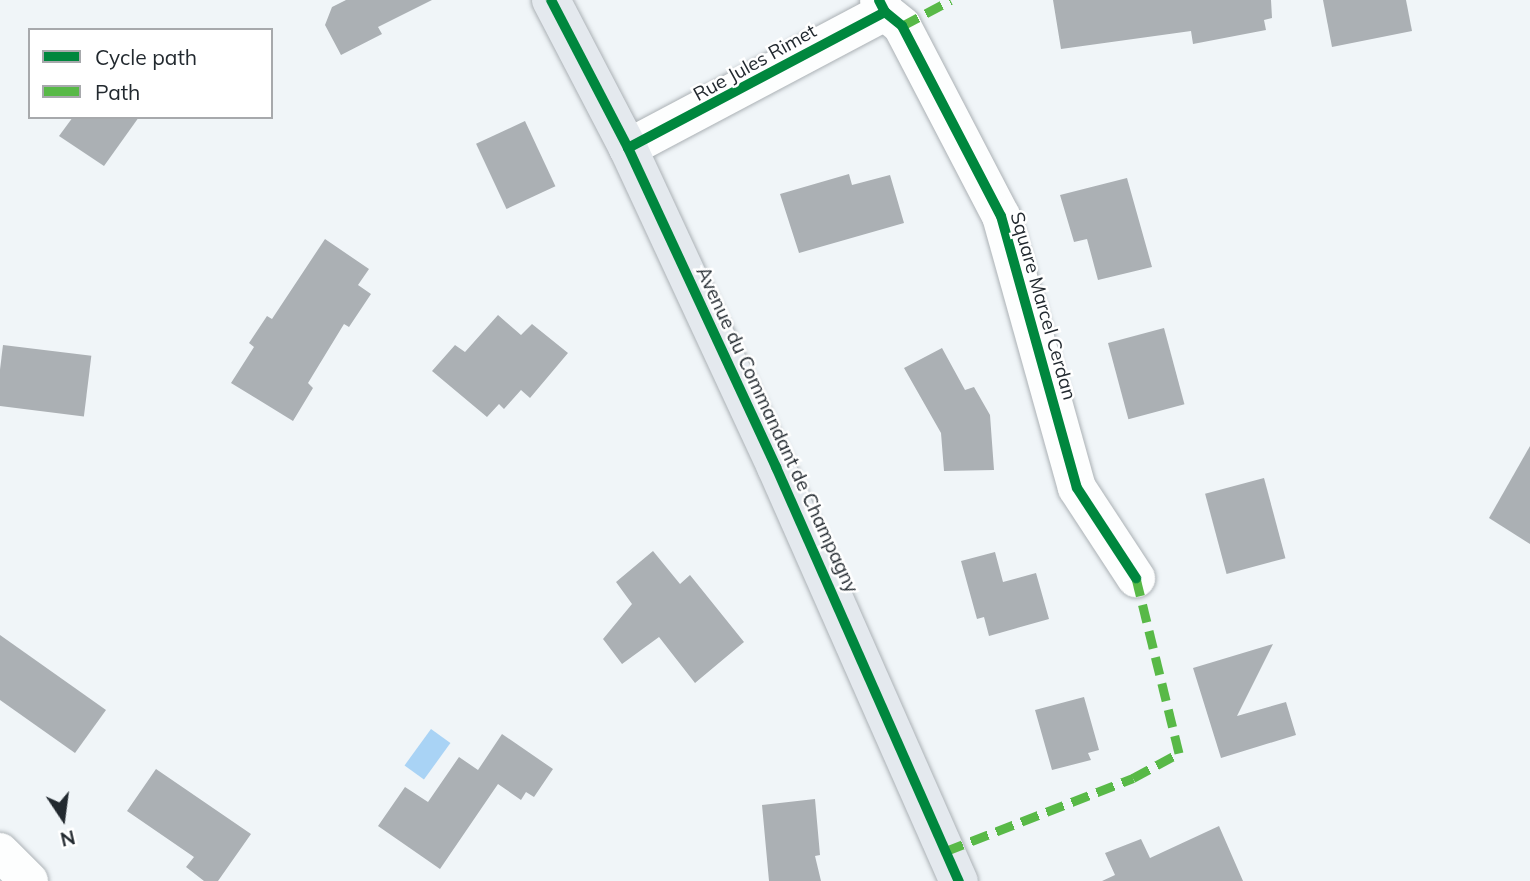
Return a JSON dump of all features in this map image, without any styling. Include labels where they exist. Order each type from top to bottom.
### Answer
[{"type":"main road","name":"Avenue du Commandant de Champagny","points":[[551,0],[628,148],[776,467],[959,881]]},
{"type":"street","name":"Rue Jules Rimet","points":[[628,148],[882,6]]},
{"type":"street","name":"Square Marcel Cerdan","points":[[882,6],[902,26],[1001,216],[1077,488],[1136,578]]},
{"type":"street","points":[[0,852],[29,881]]},
{"type":"water","points":[[431,729],[450,743],[424,780],[405,765]]},
{"type":"building","points":[[346,0],[432,0],[378,27],[382,34],[341,55],[325,25],[332,7]]},
{"type":"building","points":[[1053,0],[1271,0],[1272,18],[1264,20],[1266,30],[1193,44],[1191,31],[1061,49]]},
{"type":"building","points":[[1323,0],[1406,0],[1412,31],[1332,47]]},
{"type":"building","points":[[72,119],[138,119],[104,166],[59,136]]},
{"type":"building","points":[[525,121],[555,186],[506,209],[476,144]]},
{"type":"building","points":[[849,174],[852,185],[890,175],[904,223],[799,253],[780,194]]},
{"type":"building","points":[[1127,178],[1152,267],[1098,280],[1087,239],[1074,242],[1060,195]]},
{"type":"building","points":[[325,239],[369,269],[358,285],[371,294],[349,327],[344,324],[308,383],[313,388],[293,421],[231,383],[254,347],[249,343],[267,316],[272,319]]},
{"type":"building","points":[[498,315],[521,335],[532,324],[568,353],[530,398],[521,390],[504,409],[499,404],[487,417],[432,371],[455,345],[465,352]]},
{"type":"building","points":[[1164,328],[1184,404],[1128,419],[1108,343]]},
{"type":"building","points":[[3,345],[91,356],[84,416],[0,406]]},
{"type":"building","points":[[942,348],[965,390],[974,387],[990,415],[994,470],[944,471],[941,433],[904,368]]},
{"type":"building","points":[[1530,446],[1530,544],[1489,518]]},
{"type":"building","points":[[1264,478],[1285,558],[1227,574],[1205,494]]},
{"type":"building","points":[[653,551],[680,584],[690,575],[744,642],[695,683],[659,637],[622,664],[603,639],[632,604],[616,582]]},
{"type":"building","points":[[995,552],[1003,582],[1036,573],[1049,619],[989,636],[984,617],[977,619],[961,561]]},
{"type":"building","points":[[0,635],[106,710],[75,753],[0,700]]},
{"type":"building","points":[[1273,644],[1237,716],[1286,702],[1296,735],[1221,758],[1193,668]]},
{"type":"building","points":[[1084,697],[1099,750],[1088,753],[1091,760],[1052,770],[1035,710]]},
{"type":"building","points":[[502,734],[553,769],[534,797],[526,792],[521,800],[498,784],[440,869],[378,826],[405,787],[428,802],[459,757],[478,770]]},
{"type":"building","points":[[156,769],[251,834],[218,881],[204,881],[186,867],[194,857],[127,811]]},
{"type":"building","points":[[815,799],[820,855],[815,856],[821,881],[769,881],[762,805]]},
{"type":"building","points":[[1219,826],[1243,881],[1102,881],[1115,875],[1105,853],[1141,839],[1150,858]]},
{"type":"marked path","points":[[902,26],[951,0]]},
{"type":"marked path","points":[[946,851],[1133,778],[1179,753],[1136,578]]},
{"type":"cycle path","points":[[551,0],[628,148],[776,467],[959,881]]},
{"type":"cycle path","points":[[628,148],[885,12],[879,0]]},
{"type":"cycle path","points":[[885,12],[902,26],[1001,216],[1077,488],[1136,578]]}]
